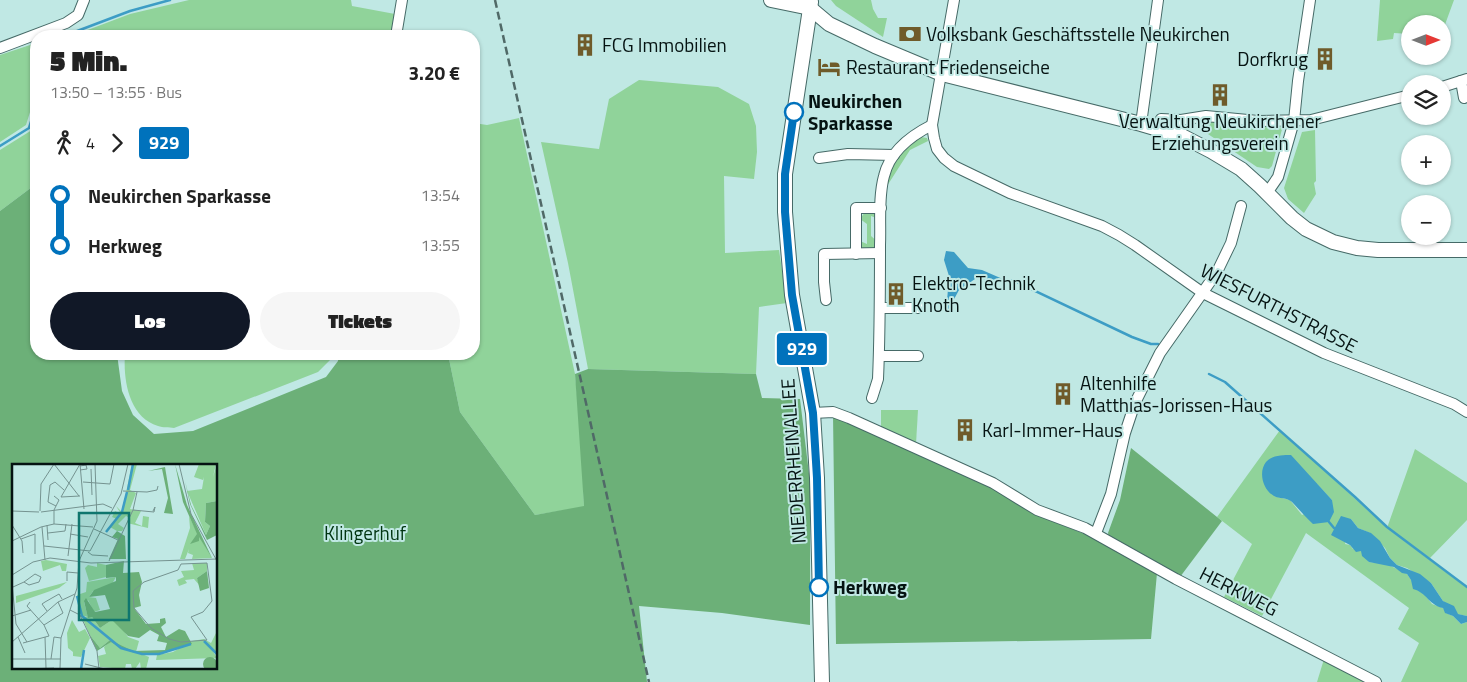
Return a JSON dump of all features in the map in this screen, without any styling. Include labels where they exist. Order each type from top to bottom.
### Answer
[{"type":"main road","points":[[771,0],[811,4],[829,24],[875,46],[942,74],[1182,136],[1246,172],[1292,218],[1306,229],[1333,242],[1357,248],[1378,250],[1467,250]]},
{"type":"main road","name":"NIEDERRHEINALLEE","points":[[811,4],[785,174],[785,212],[792,295],[813,413],[817,478],[822,682]]},
{"type":"street","points":[[46,30],[78,15],[84,0]]},
{"type":"street","points":[[397,30],[402,0]]},
{"type":"street","name":"WIESFURTHSTRASSE","points":[[954,0],[932,126],[937,149],[944,158],[954,166],[1010,193],[1102,226],[1135,244],[1203,293],[1324,353],[1454,404],[1467,412]]},
{"type":"street","points":[[1141,124],[1158,0]]},
{"type":"street","points":[[1266,192],[1278,177],[1294,121],[1310,0]]},
{"type":"street","points":[[0,48],[30,36]]},
{"type":"street","points":[[1451,84],[1464,80],[1464,98]]},
{"type":"street","points":[[1161,119],[1181,120],[1206,116],[1258,121],[1311,120],[1401,97]]},
{"type":"street","points":[[872,398],[878,379],[881,208],[884,175],[894,155],[913,135],[932,126]]},
{"type":"street","points":[[819,158],[848,154],[894,155]]},
{"type":"street","points":[[1096,533],[1111,494],[1125,433],[1135,402],[1160,353],[1217,272],[1231,243],[1241,206]]},
{"type":"street","points":[[856,254],[856,208],[881,208]]},
{"type":"street","points":[[826,300],[824,254],[880,254]]},
{"type":"street","points":[[880,308],[921,308]]},
{"type":"street","points":[[879,356],[918,356]]},
{"type":"street","name":"HERKWEG","points":[[813,413],[833,412],[849,418],[993,483],[1037,510],[1096,533],[1176,579],[1376,682]]},
{"type":"green space","points":[[189,0],[351,0],[352,6],[395,14],[392,30],[88,30],[130,14]]},
{"type":"green space","points":[[831,0],[871,0],[878,18],[887,18],[883,37],[836,6]]},
{"type":"green space","points":[[1380,0],[1454,0],[1448,15],[1401,15],[1401,33],[1394,33],[1393,39],[1377,41]]},
{"type":"green space","points":[[30,45],[30,112],[26,125],[0,142],[0,55]]},
{"type":"green space","points":[[639,80],[718,87],[749,104],[756,126],[757,152],[754,179],[724,176],[725,253],[779,250],[787,303],[759,307],[756,374],[588,369],[568,263],[541,142],[599,149],[609,99]]},
{"type":"green space","points":[[519,118],[575,374],[582,446],[584,507],[535,515],[460,412],[449,360],[480,360],[480,124],[487,125]]},
{"type":"green space","points":[[1202,119],[1284,122],[1272,166],[1269,169],[1257,167],[1199,128]]},
{"type":"green space","points":[[1315,130],[1316,181],[1314,183],[1316,194],[1304,213],[1288,199],[1284,188],[1302,132]]},
{"type":"green space","points":[[30,131],[30,188],[0,211],[0,150]]},
{"type":"green space","points":[[921,137],[927,138],[928,141],[910,150],[887,186],[898,157],[909,144]]},
{"type":"green space","name":"Klingerhuf","points":[[30,188],[30,360],[118,360],[122,391],[133,415],[154,434],[193,431],[326,377],[338,360],[449,360],[460,412],[535,515],[584,506],[575,374],[588,369],[756,374],[762,398],[800,399],[810,482],[810,625],[722,613],[639,606],[647,682],[0,682],[0,211]]},
{"type":"green space","points":[[865,212],[874,212],[878,215],[879,219],[871,216],[871,236],[878,242],[875,249],[862,248],[860,241],[867,244],[867,224],[860,219]]},
{"type":"green space","points":[[125,360],[330,360],[318,372],[174,428],[160,427],[140,415],[134,406],[127,386]]},
{"type":"green space","points":[[881,410],[918,410],[916,444],[881,430]]},
{"type":"green space","points":[[833,414],[992,486],[1035,514],[1087,535],[1157,573],[1151,639],[836,644]]},
{"type":"green space","points":[[1280,430],[1387,528],[1415,449],[1467,483],[1467,520],[1430,558],[1403,540],[1467,588],[1467,616],[1457,614],[1443,601],[1431,583],[1407,568],[1397,565],[1390,558],[1385,548],[1370,533],[1358,528],[1351,519],[1345,544],[1350,545],[1353,549],[1361,550],[1369,562],[1387,564],[1407,574],[1418,590],[1432,604],[1443,608],[1446,613],[1453,616],[1461,624],[1467,622],[1467,682],[1401,682],[1419,643],[1398,629],[1409,608],[1306,533],[1262,616],[1224,597],[1252,544],[1217,517]],"holes":[[[1317,484],[1332,500],[1302,515],[1290,500],[1274,496]]]},
{"type":"green space","points":[[1131,448],[1222,521],[1180,577],[1109,537],[1108,533],[1120,500]]},
{"type":"green space","points":[[1324,659],[1364,682],[1317,682]]},
{"type":"water","points":[[946,251],[954,252],[968,268],[982,270],[1005,280],[975,279],[959,290],[946,314],[949,276],[944,260]]},
{"type":"water","points":[[1281,455],[1291,455],[1332,500],[1334,512],[1329,522],[1313,524],[1288,499],[1278,498],[1267,490],[1262,476],[1266,462]]},
{"type":"water","points":[[1341,516],[1351,519],[1358,528],[1371,533],[1380,541],[1390,558],[1397,565],[1420,574],[1431,583],[1443,601],[1454,606],[1458,614],[1467,616],[1467,622],[1461,624],[1453,616],[1445,613],[1443,608],[1435,605],[1413,589],[1407,574],[1394,567],[1369,562],[1362,556],[1361,551],[1356,552],[1350,545],[1331,535]]},
{"type":"waterway","points":[[80,30],[130,11],[170,0]]},
{"type":"waterway","points":[[0,146],[29,128],[30,125]]},
{"type":"waterway","points":[[1005,280],[1014,281],[1132,337],[1151,344],[1158,344]]},
{"type":"waterway","points":[[1209,374],[1225,382],[1387,527],[1467,587]]},
{"type":"waterway","points":[[1329,522],[1334,528]]},
{"type":"railway","points":[[495,0],[649,682]]},
{"type":"bus line","name":"929","points":[[794,112],[785,174],[785,212],[792,295],[813,413],[817,478],[819,587]]},
{"type":"place","name":"Volksbank Geschäftsstelle Neukirchen","points":[[910,34]]},
{"type":"place","name":"FCG Immobilien","points":[[585,45]]},
{"type":"place","name":"Dorfkrug","points":[[1325,59]]},
{"type":"place","name":"Restaurant Friedenseiche","points":[[829,67]]},
{"type":"place","name":"Verwaltung Neukirchener Erziehungsverein","points":[[1220,95]]},
{"type":"place","name":"Neukirchen Sparkasse","points":[[794,112]]},
{"type":"place","name":"Elektro-Technik Knoth","points":[[896,294]]},
{"type":"place","name":"Altenhilfe Matthias-Jorissen-Haus","points":[[1063,394]]},
{"type":"place","name":"Karl-Immer-Haus","points":[[965,430]]},
{"type":"place","name":"Herkweg","points":[[819,587]]}]
